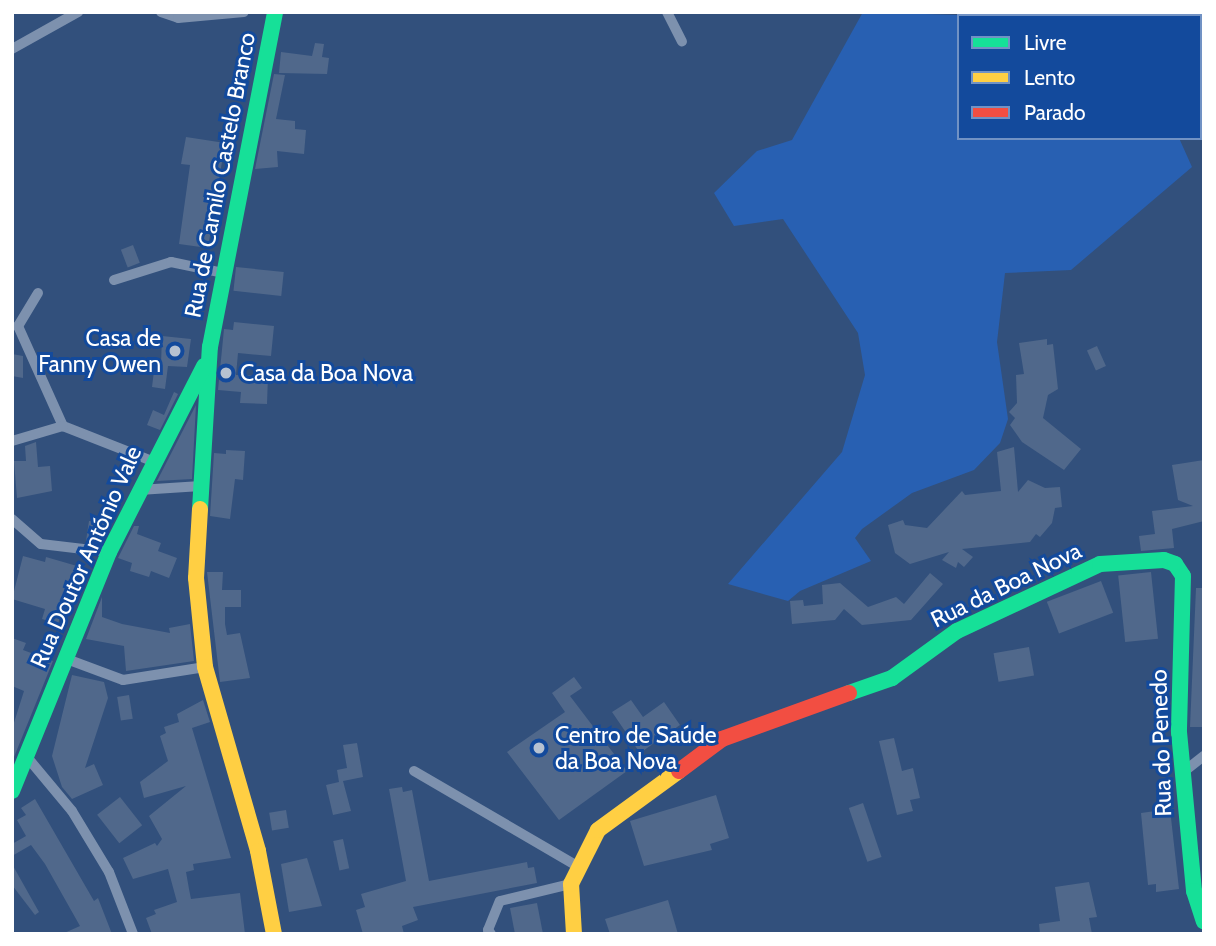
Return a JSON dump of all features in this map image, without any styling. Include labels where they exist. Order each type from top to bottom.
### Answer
[{"type":"street","points":[[12,49],[78,12]]},
{"type":"street","points":[[161,12],[178,18],[244,12]]},
{"type":"street","name":"Rua de Camilo Castelo Branco","points":[[210,347],[275,12]]},
{"type":"street","points":[[667,12],[682,41]]},
{"type":"street","points":[[114,280],[171,262],[223,273]]},
{"type":"street","points":[[38,293],[18,326],[63,426]]},
{"type":"street","points":[[210,347],[197,595],[205,667],[258,851],[274,934]]},
{"type":"street","name":"Rua Doutor António Vale","points":[[12,791],[110,552],[152,461],[198,380],[210,347]]},
{"type":"street","points":[[12,442],[63,426],[152,461]]},
{"type":"street","points":[[139,490],[201,486]]},
{"type":"street","points":[[12,519],[41,544],[110,552]]},
{"type":"street","name":"Rua da Boa Nova","points":[[575,934],[571,884],[577,866],[598,830],[722,739],[892,678],[957,631],[1100,565],[1164,560],[1175,564]]},
{"type":"street","name":"Rua do Penedo","points":[[1175,564],[1183,576],[1182,773],[1204,921]]},
{"type":"street","points":[[64,659],[123,680],[205,667]]},
{"type":"street","points":[[1182,773],[1204,756]]},
{"type":"street","points":[[27,757],[72,811],[109,872],[133,934]]},
{"type":"street","points":[[414,771],[577,866]]},
{"type":"street","points":[[491,934],[488,930],[500,901],[571,884]]},
{"type":"shaded area","points":[[863,12],[957,15],[957,140],[1180,140],[1192,167],[1071,270],[1005,273],[997,342],[1008,419],[1000,443],[974,470],[912,493],[862,529],[855,538],[871,561],[800,591],[788,601],[728,584],[842,452],[865,375],[858,333],[783,219],[734,226],[714,193],[757,151],[792,140]]},
{"type":"building","points":[[315,43],[324,44],[322,57],[329,58],[327,74],[279,73],[281,52],[312,56]]},
{"type":"building","points":[[274,74],[285,75],[276,119],[295,121],[295,129],[306,130],[304,154],[277,151],[278,167],[255,169]]},
{"type":"building","points":[[186,137],[225,143],[208,248],[179,244],[190,165],[181,164]]},
{"type":"building","points":[[133,245],[140,263],[128,267],[121,250]]},
{"type":"building","points":[[236,267],[284,272],[281,296],[233,291]]},
{"type":"building","name":"Casa da Boa Nova","points":[[234,322],[274,326],[271,356],[238,353],[236,375],[268,376],[267,404],[240,403],[241,392],[218,390],[224,329],[233,330]]},
{"type":"building","name":"Casa de Fanny Owen","points":[[162,336],[191,339],[187,367],[168,366],[165,389],[152,387],[155,363],[161,364]]},
{"type":"building","points":[[1047,339],[1047,345],[1053,344],[1058,389],[1048,395],[1043,418],[1081,449],[1064,470],[1022,442],[1010,425],[1015,418],[1009,412],[1017,403],[1016,375],[1024,374],[1019,343]]},
{"type":"building","points":[[1097,346],[1106,366],[1096,371],[1087,350]]},
{"type":"building","points":[[12,354],[23,356],[23,378],[12,376]]},
{"type":"building","points":[[174,392],[178,394],[160,430],[147,425],[153,410],[164,415]]},
{"type":"building","points":[[196,405],[192,479],[157,481]]},
{"type":"building","points":[[36,442],[38,467],[50,466],[52,491],[17,498],[14,461],[26,461],[25,446]]},
{"type":"building","points":[[1014,447],[1018,492],[1028,480],[1045,488],[1060,487],[1062,507],[1055,508],[1052,523],[1040,537],[1036,534],[1030,542],[962,549],[973,557],[964,567],[958,562],[956,568],[942,560],[949,552],[910,564],[895,553],[888,525],[903,520],[905,525],[927,528],[962,491],[965,495],[1001,491],[997,452]]},
{"type":"building","points":[[226,450],[245,451],[243,480],[235,479],[230,519],[210,516],[214,453],[226,454]]},
{"type":"building","points":[[1204,460],[1204,521],[1172,529],[1174,548],[1141,551],[1139,536],[1155,534],[1152,511],[1193,506],[1178,500],[1172,465]]},
{"type":"building","points":[[89,521],[112,522],[102,543],[86,541]]},
{"type":"building","points":[[134,526],[139,526],[137,534],[161,543],[158,551],[177,558],[169,578],[151,571],[149,577],[130,571],[132,563],[118,558]]},
{"type":"building","points":[[23,556],[45,562],[46,557],[77,566],[58,624],[42,619],[45,609],[12,599]]},
{"type":"building","points":[[207,572],[223,572],[222,590],[241,590],[241,607],[225,607],[225,624],[227,635],[240,633],[250,678],[220,682]]},
{"type":"building","points":[[1151,572],[1158,639],[1125,642],[1118,575]]},
{"type":"building","points":[[930,573],[943,584],[911,620],[862,625],[844,609],[835,620],[792,624],[790,601],[803,600],[804,606],[823,604],[822,585],[840,583],[868,607],[896,597],[904,604]]},
{"type":"building","points":[[1101,581],[1113,613],[1059,634],[1047,602]]},
{"type":"building","points":[[1196,588],[1204,588],[1204,727],[1190,727]]},
{"type":"building","points":[[102,597],[102,617],[122,624],[170,633],[169,628],[190,624],[194,661],[126,671],[124,646],[86,639]]},
{"type":"building","points":[[12,638],[26,643],[23,650],[53,661],[12,762],[12,729],[24,691],[12,686]]},
{"type":"building","points":[[1029,647],[1034,676],[999,682],[994,653]]},
{"type":"building","points":[[72,675],[104,682],[108,698],[85,768],[94,764],[103,785],[72,799],[62,787],[52,756]]},
{"type":"building","points":[[574,677],[582,688],[570,696],[627,771],[559,820],[507,752],[565,712],[552,693]]},
{"type":"building","points":[[129,695],[133,719],[121,721],[117,697]]},
{"type":"building","points":[[203,700],[210,722],[192,728],[231,858],[193,864],[194,870],[186,872],[189,889],[191,899],[240,893],[245,934],[152,934],[146,918],[156,914],[154,910],[177,902],[168,869],[133,879],[123,858],[155,843],[157,846],[162,839],[149,816],[186,786],[144,798],[140,782],[168,761],[160,736],[166,733],[164,727],[179,722],[177,714]]},
{"type":"building","points":[[631,700],[643,717],[664,702],[680,725],[640,753],[612,712]]},
{"type":"building","points":[[894,738],[902,771],[913,768],[920,798],[910,800],[913,811],[897,815],[879,741]]},
{"type":"building","points":[[357,743],[363,777],[343,781],[351,811],[333,815],[326,785],[339,782],[337,770],[347,768],[343,745]]},
{"type":"building","points":[[402,787],[403,792],[412,790],[429,881],[527,862],[528,868],[534,867],[537,883],[413,907],[418,920],[402,926],[404,934],[363,934],[356,910],[365,907],[361,894],[406,881],[389,789]]},
{"type":"building","points":[[716,795],[729,838],[710,844],[712,850],[644,866],[630,821]]},
{"type":"building","points":[[120,797],[142,825],[119,843],[97,815]]},
{"type":"building","points":[[35,799],[94,901],[98,898],[112,934],[62,934],[80,926],[45,864],[31,845],[12,856],[12,844],[26,836],[17,820],[26,815],[21,808]]},
{"type":"building","points":[[863,803],[882,857],[867,862],[849,808]]},
{"type":"building","points":[[1170,809],[1179,889],[1156,892],[1156,884],[1148,885],[1141,813]]},
{"type":"building","points":[[286,810],[289,828],[272,830],[269,813]]},
{"type":"building","points":[[343,839],[349,868],[339,870],[333,841]]},
{"type":"building","points":[[307,858],[322,906],[289,912],[281,864]]},
{"type":"building","points":[[12,864],[39,912],[35,915],[12,885]]},
{"type":"building","points":[[1089,882],[1097,917],[1089,918],[1092,934],[1040,934],[1039,924],[1060,921],[1055,887]]},
{"type":"building","points":[[668,900],[678,934],[610,934],[605,919]]},
{"type":"building","points":[[537,903],[543,934],[515,934],[510,908]]},
{"type":"traffic: fast","points":[[200,509],[210,347],[275,12]]},
{"type":"traffic: fast","points":[[12,791],[109,552],[204,366]]},
{"type":"traffic: fast","points":[[849,693],[892,678],[957,631],[1100,564],[1164,560],[1175,564],[1183,576],[1179,732],[1194,891],[1204,921]]},
{"type":"traffic: slow","points":[[200,509],[196,578],[205,667],[258,851],[274,934]]},
{"type":"traffic: slow","points":[[574,934],[571,884],[598,830],[679,771]]},
{"type":"traffic: jam","points":[[679,771],[722,739],[849,693]]},
{"type":"place","name":"Casa de Fanny Owen","points":[[175,351]]},
{"type":"place","name":"Casa da Boa Nova","points":[[226,373]]},
{"type":"place","name":"Centro de Saúde da Boa Nova","points":[[539,748]]}]
